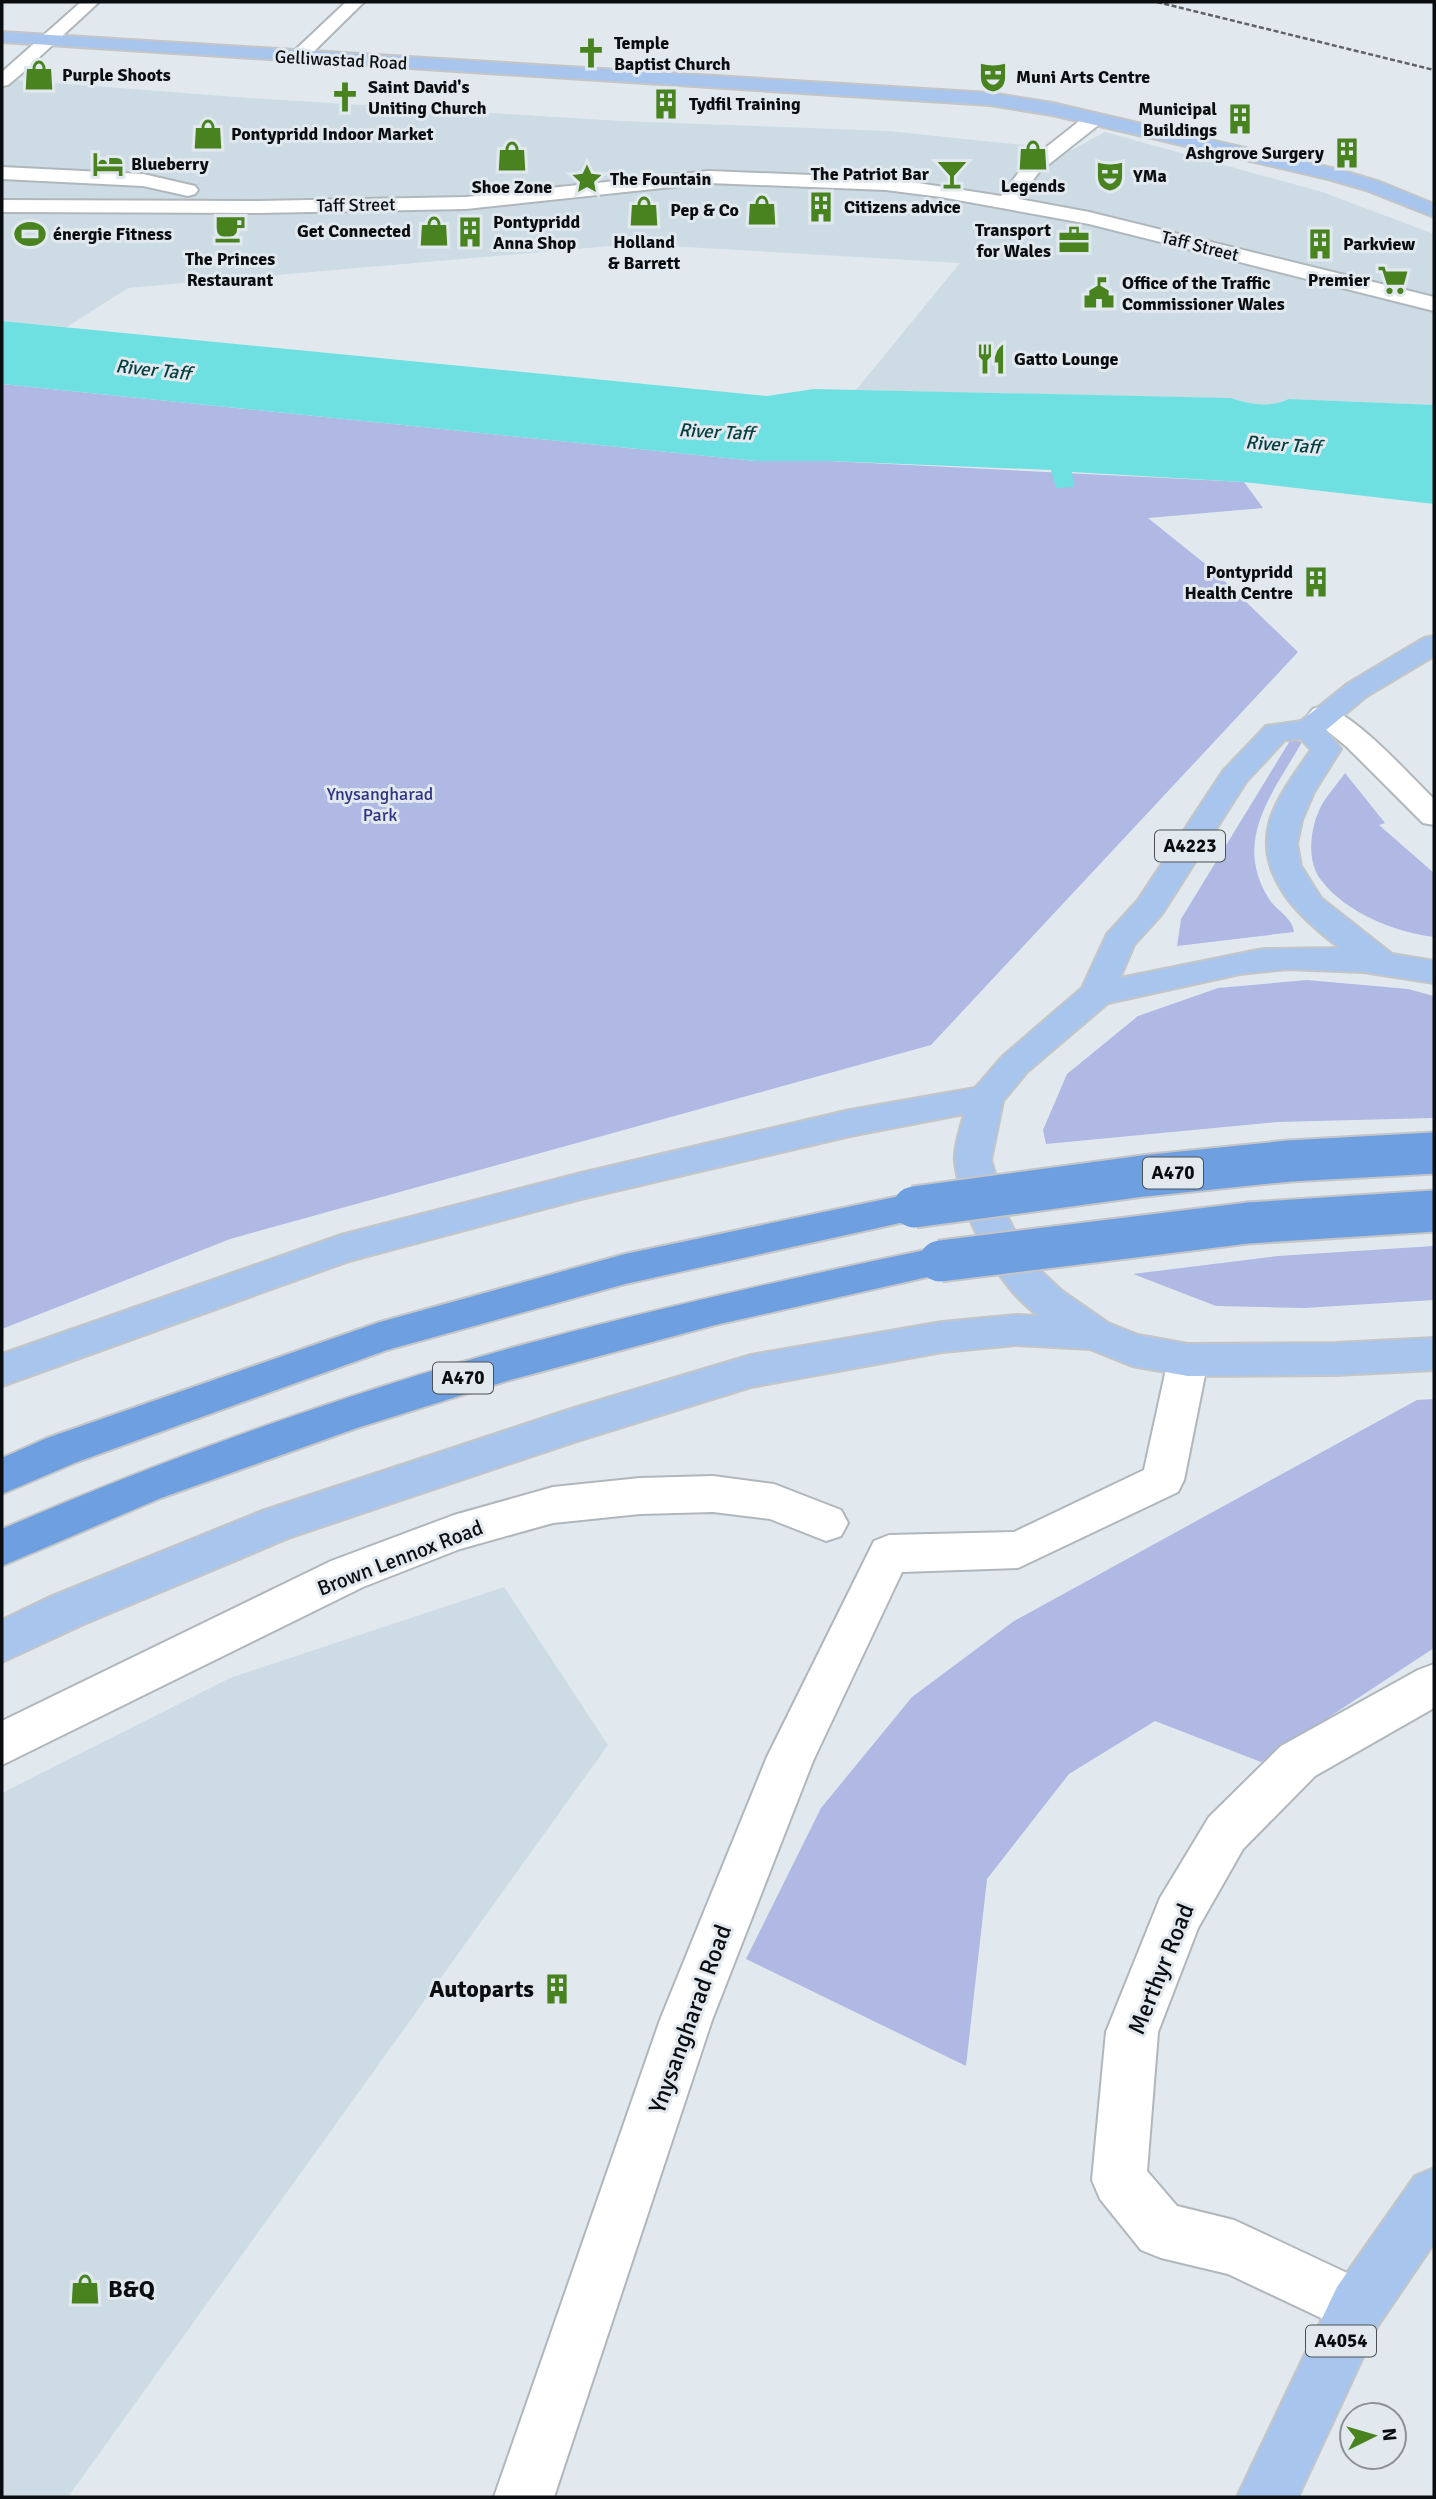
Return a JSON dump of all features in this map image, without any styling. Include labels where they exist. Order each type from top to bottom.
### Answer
[{"type":"highway","name":"A470","points":[[2,1477],[62,1450],[380,1337],[625,1269],[914,1207],[1143,1176],[1289,1161],[1434,1153]]},
{"type":"highway","name":"A470","points":[[2,1548],[146,1486],[348,1413],[460,1379],[715,1310],[940,1261],[1103,1238],[1370,1213],[1434,1211]]},
{"type":"main road","name":"Gelliwastad Road","points":[[2,37],[990,99],[1094,119],[1334,174],[1373,186],[1434,211]]},
{"type":"main road","name":"A4223","points":[[1097,994],[1119,941],[1150,907],[1234,777],[1276,732],[1316,722],[1357,690],[1434,644]]},
{"type":"main road","points":[[1316,722],[1326,748],[1285,821],[1280,849],[1284,869],[1301,897],[1385,965]]},
{"type":"main road","points":[[1434,971],[1313,959],[1242,963],[1097,994],[1015,1064],[986,1098],[973,1160],[989,1218],[1015,1270],[1048,1302],[1094,1334],[1132,1350],[1188,1360],[1336,1359],[1434,1354]]},
{"type":"main road","points":[[2,1370],[341,1249],[581,1186],[783,1138],[986,1098]]},
{"type":"main road","points":[[2,1642],[68,1610],[276,1524],[574,1425],[751,1371],[942,1336],[1016,1329],[1094,1334]]},
{"type":"main road","name":"A4054","points":[[1267,2497],[1357,2307],[1434,2195]]},
{"type":"street","points":[[6,77],[91,2]]},
{"type":"street","points":[[298,57],[356,2]]},
{"type":"street","points":[[1006,203],[1032,168],[1094,119]]},
{"type":"street","points":[[2,173],[143,180],[258,207]]},
{"type":"street","name":"Taff Street","points":[[2,206],[258,207],[466,203],[709,177],[886,184],[941,191],[1089,218],[1434,304]]},
{"type":"street","points":[[1316,722],[1357,741],[1434,816]]},
{"type":"street","name":"Ynysangharad Road","points":[[524,2497],[686,2020],[791,1757],[889,1554],[1018,1550],[1163,1480],[1188,1360]]},
{"type":"street","name":"Brown Lennox Road","points":[[2,1744],[347,1574],[454,1533],[541,1509],[640,1496],[713,1494],[774,1502],[826,1523]]},
{"type":"street","name":"Merthyr Road","points":[[1357,2307],[1234,2248],[1161,2230],[1119,2180],[1132,2032],[1178,1914],[1226,1833],[1298,1761],[1434,1684]]},
{"type":"shaded area","points":[[2,79],[249,98],[621,121],[888,131],[1072,150],[1105,132],[1322,192],[1434,234],[1434,405],[1290,399],[1278,405],[1248,404],[1231,398],[856,390],[960,263],[633,244],[128,288],[67,327],[2,321]]},
{"type":"shaded area","points":[[504,1587],[608,1745],[68,2497],[2,2497],[2,1793],[230,1678]]},
{"type":"green space","name":"Ynysangharad Park","points":[[2,384],[756,461],[829,461],[1244,482],[1263,508],[1148,518],[1214,571],[1298,652],[931,1045],[230,1239],[2,1329]]},
{"type":"green space","points":[[1291,739],[1302,742],[1261,818],[1254,857],[1269,899],[1287,918],[1294,932],[1177,946],[1181,919]]},
{"type":"green space","points":[[1345,773],[1385,823],[1379,825],[1434,873],[1434,937],[1403,931],[1357,911],[1331,892],[1317,873],[1311,847],[1315,821],[1323,803]]},
{"type":"green space","points":[[1307,980],[1408,989],[1434,996],[1434,1118],[1277,1122],[1046,1144],[1043,1130],[1067,1074],[1138,1016],[1218,988]]},
{"type":"green space","points":[[1434,1246],[1434,1300],[1304,1308],[1216,1306],[1133,1274],[1278,1256]]},
{"type":"green space","points":[[1434,1399],[1434,1648],[1261,1762],[1155,1721],[1069,1774],[987,1879],[966,2066],[746,1959],[821,1808],[912,1697],[1014,1621],[1417,1400]]},
{"type":"water","name":"River Taff","points":[[2,321],[767,396],[814,389],[1231,398],[1260,404],[1275,404],[1289,399],[1434,405],[1434,504],[1244,482],[1072,472],[1074,487],[1056,488],[1051,470],[829,461],[756,461],[2,384]]},
{"type":"railway","points":[[1157,2],[1434,70]]},
{"type":"place","name":"Temple Baptist Church","points":[[591,53]]},
{"type":"place","name":"Purple Shoots","points":[[39,75]]},
{"type":"place","name":"Muni Arts Centre","points":[[993,77]]},
{"type":"place","name":"Saint David's Uniting Church","points":[[345,97]]},
{"type":"place","name":"Tydfil Training","points":[[666,104]]},
{"type":"place","name":"Municipal Buildings","points":[[1240,119]]},
{"type":"place","name":"Pontypridd Indoor Market","points":[[208,134]]},
{"type":"place","name":"Ashgrove Surgery","points":[[1347,153]]},
{"type":"place","name":"Legends","points":[[1033,155]]},
{"type":"place","name":"Shoe Zone","points":[[512,156]]},
{"type":"place","name":"Blueberry","points":[[108,164]]},
{"type":"place","name":"The Patriot Bar","points":[[952,174]]},
{"type":"place","name":"YMa","points":[[1110,176]]},
{"type":"place","name":"The Fountain","points":[[587,179]]},
{"type":"place","name":"Citizens advice","points":[[821,207]]},
{"type":"place","name":"Pep & Co","points":[[762,210]]},
{"type":"place","name":"Holland & Barrett","points":[[644,211]]},
{"type":"place","name":"The Princes Restaurant","points":[[230,228]]},
{"type":"place","name":"Get Connected","points":[[434,231]]},
{"type":"place","name":"Pontypridd Anna Shop","points":[[470,232]]},
{"type":"place","name":"énergie Fitness","points":[[30,234]]},
{"type":"place","name":"Transport for Wales","points":[[1074,240]]},
{"type":"place","name":"Parkview","points":[[1320,244]]},
{"type":"place","name":"Premier","points":[[1393,280]]},
{"type":"place","name":"Office of the Traffic Commissioner Wales","points":[[1099,293]]},
{"type":"place","name":"Gatto Lounge","points":[[991,359]]},
{"type":"place","name":"Pontypridd Health Centre","points":[[1316,582]]},
{"type":"place","name":"Autoparts","points":[[557,1989]]},
{"type":"place","name":"B&Q","points":[[85,2289]]}]
